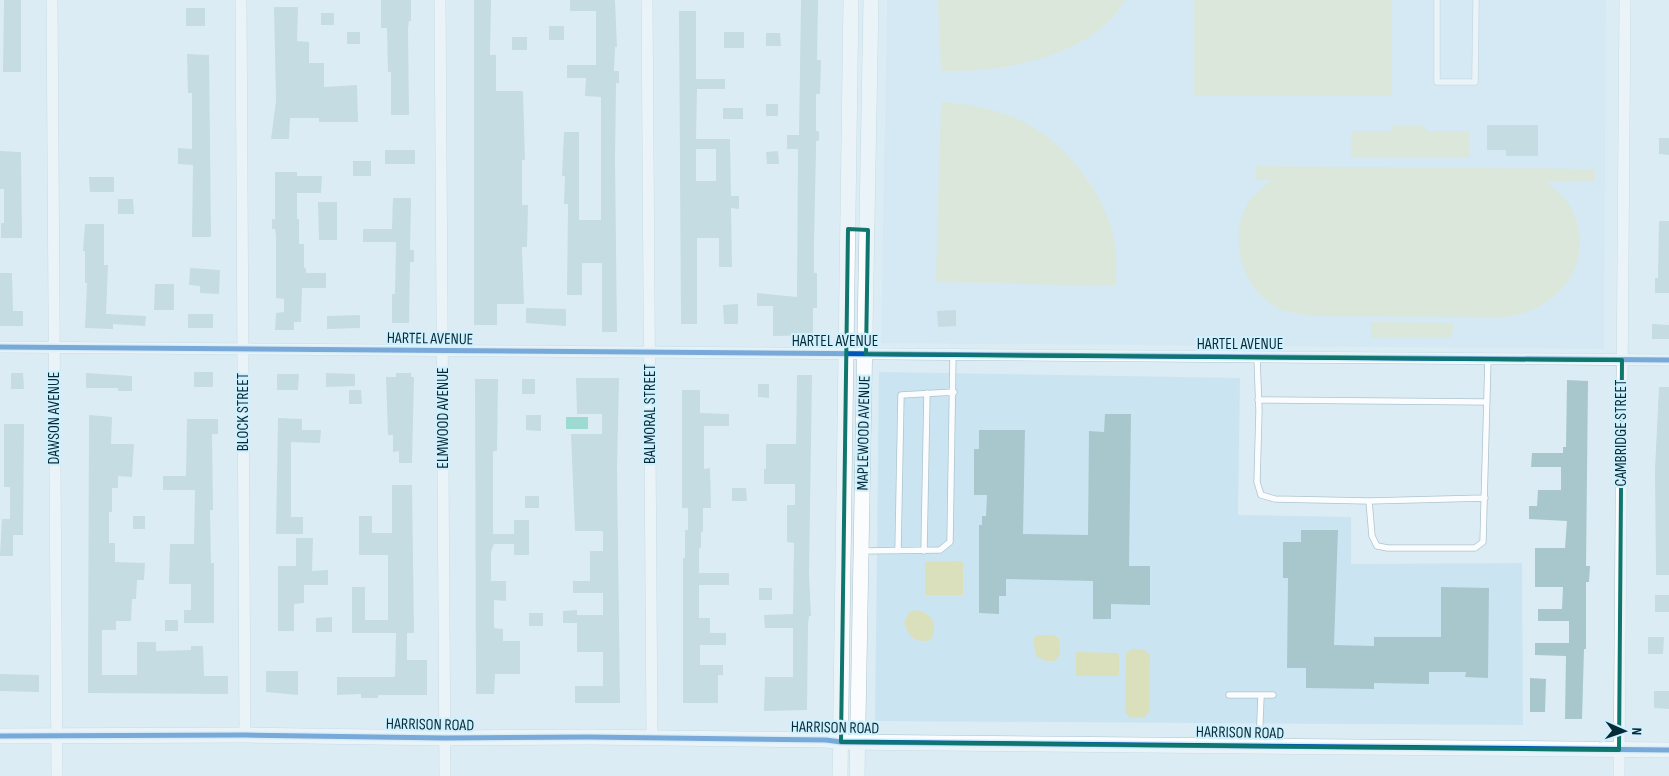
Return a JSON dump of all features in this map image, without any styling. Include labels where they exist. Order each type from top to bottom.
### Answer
[{"type":"street","name":"DAWSON AVENUE","points":[[52,0],[57,776]]},
{"type":"street","name":"BLOCK STREET","points":[[241,0],[245,735]]},
{"type":"street","name":"ELMWOOD AVENUE","points":[[440,0],[445,776]]},
{"type":"street","name":"BALMORAL STREET","points":[[647,0],[652,738]]},
{"type":"street","name":"MAPLEWOOD AVENUE","points":[[840,776],[851,0]]},
{"type":"street","name":"MAPLEWOOD AVENUE","points":[[857,776],[872,0]]},
{"type":"street","name":"CAMBRIDGE STREET","points":[[1619,776],[1624,0]]},
{"type":"street","points":[[849,109],[871,109]]},
{"type":"street","points":[[848,229],[868,230]]},
{"type":"street","name":"HARTEL AVENUE","points":[[0,347],[1669,360]]},
{"type":"street","name":"HARRISON ROAD","points":[[0,736],[245,735],[445,738],[652,738],[826,740],[841,742],[1669,750]]},
{"type":"lane","points":[[1437,0],[1437,82],[1475,82],[1476,0]]},
{"type":"lane","points":[[861,551],[940,550],[950,542],[954,392],[953,354]]},
{"type":"lane","points":[[1256,356],[1258,400],[1257,482],[1260,495],[1275,499],[1370,501],[1485,498]]},
{"type":"lane","points":[[1370,501],[1372,536],[1377,546],[1475,548],[1483,542],[1488,358]]},
{"type":"lane","points":[[898,552],[901,395],[954,392]]},
{"type":"lane","points":[[924,551],[927,393]]},
{"type":"lane","points":[[1258,400],[1487,402]]},
{"type":"lane","points":[[1229,696],[1273,695]]},
{"type":"lane","points":[[1259,745],[1261,696]]},
{"type":"highlighted area","points":[[848,229],[868,230],[866,354],[1622,360],[1619,750],[841,742]]},
{"type":"shaded area","points":[[887,0],[1606,0],[1604,349],[881,343]]},
{"type":"shaded area","points":[[938,0],[1125,0],[1111,19],[1091,35],[1069,48],[1044,58],[990,69],[941,71]]},
{"type":"shaded area","points":[[1194,0],[1392,0],[1392,96],[1194,96]]},
{"type":"shaded area","points":[[941,102],[963,104],[1008,115],[1045,135],[1074,162],[1098,196],[1113,233],[1116,251],[1116,286],[936,282]]},
{"type":"shaded area","points":[[1391,126],[1426,126],[1426,131],[1469,131],[1469,158],[1351,158],[1351,131],[1391,131]]},
{"type":"shaded area","points":[[1255,166],[1595,169],[1595,182],[1547,182],[1568,203],[1577,223],[1580,242],[1578,261],[1570,277],[1559,292],[1544,304],[1526,312],[1506,317],[1312,316],[1286,311],[1271,304],[1260,295],[1244,270],[1240,256],[1239,241],[1243,213],[1252,197],[1270,180],[1256,180]]},
{"type":"shaded area","points":[[1371,322],[1453,323],[1452,338],[1371,338]]},
{"type":"shaded area","points":[[879,372],[1240,378],[1238,515],[1351,517],[1351,564],[1522,563],[1523,725],[875,721]]},
{"type":"shaded area","points":[[566,417],[588,417],[588,429],[566,429]]},
{"type":"shaded area","points":[[963,561],[963,595],[925,595],[925,562]]},
{"type":"shaded area","points":[[918,610],[933,621],[934,630],[931,640],[917,640],[911,636],[906,628],[904,623],[909,612]]},
{"type":"shaded area","points":[[1037,635],[1053,635],[1059,638],[1060,655],[1054,661],[1046,661],[1036,656],[1033,639]]},
{"type":"shaded area","points":[[1132,649],[1143,650],[1150,654],[1149,712],[1144,718],[1130,717],[1125,713],[1126,653]]},
{"type":"shaded area","points":[[1076,652],[1119,653],[1119,676],[1076,676]]},
{"type":"building","points":[[4,0],[21,0],[21,72],[3,72]]},
{"type":"building","points":[[381,0],[411,0],[411,21],[409,21],[408,28],[409,115],[391,115],[391,72],[388,72],[387,28],[381,28]]},
{"type":"building","points":[[474,0],[491,0],[490,55],[496,55],[496,91],[523,91],[525,160],[522,160],[522,205],[528,205],[527,247],[522,247],[524,304],[497,304],[497,325],[474,325]]},
{"type":"building","points":[[570,0],[615,0],[617,47],[615,47],[614,71],[619,71],[619,83],[616,83],[615,159],[617,332],[602,332],[602,263],[582,263],[582,295],[567,295],[568,204],[564,204],[565,176],[562,176],[564,132],[579,132],[579,220],[601,220],[601,97],[585,96],[586,78],[567,78],[567,65],[596,65],[596,11],[570,11]]},
{"type":"building","points":[[801,0],[818,0],[817,60],[821,60],[820,94],[816,94],[816,131],[819,131],[819,141],[816,141],[814,243],[814,273],[817,273],[817,308],[813,308],[813,335],[773,336],[773,306],[757,306],[757,293],[797,297],[798,149],[787,149],[787,135],[799,135]]},
{"type":"building","points":[[274,7],[298,7],[297,41],[309,42],[309,63],[324,63],[324,87],[357,85],[358,122],[319,122],[319,118],[290,118],[289,139],[271,139],[276,101]]},
{"type":"building","points":[[186,8],[205,8],[205,26],[186,26]]},
{"type":"building","points":[[679,11],[696,11],[696,79],[725,79],[725,89],[697,89],[696,139],[730,139],[731,196],[739,196],[739,209],[731,208],[732,267],[719,267],[719,238],[697,238],[697,324],[681,324]],"holes":[[[696,149],[716,149],[716,181],[696,181]]]},
{"type":"building","points":[[321,13],[334,13],[334,25],[321,25]]},
{"type":"building","points":[[549,26],[564,26],[564,40],[549,40]]},
{"type":"building","points":[[347,32],[360,32],[360,44],[347,44]]},
{"type":"building","points":[[724,32],[744,32],[744,48],[724,48]]},
{"type":"building","points":[[766,33],[780,33],[781,46],[766,46]]},
{"type":"building","points":[[512,37],[527,37],[527,50],[512,50]]},
{"type":"building","points":[[187,54],[209,55],[211,237],[192,237],[193,165],[178,164],[178,148],[192,149],[192,93],[188,93]]},
{"type":"building","points":[[766,104],[778,104],[778,116],[766,116]]},
{"type":"building","points":[[723,108],[743,108],[743,119],[723,119]]},
{"type":"building","points":[[1487,125],[1538,125],[1538,156],[1506,156],[1506,150],[1487,150]]},
{"type":"building","points":[[1659,138],[1669,138],[1669,155],[1659,154]]},
{"type":"building","points":[[385,150],[415,150],[415,164],[385,164]]},
{"type":"building","points":[[0,151],[21,152],[22,238],[1,238],[1,223],[4,223],[4,189],[0,189]]},
{"type":"building","points":[[778,151],[779,164],[767,164],[766,152]]},
{"type":"building","points":[[353,161],[371,161],[371,176],[353,176]]},
{"type":"building","points":[[275,172],[297,172],[297,176],[322,176],[321,193],[297,193],[297,219],[299,219],[299,244],[304,244],[304,268],[306,268],[306,273],[326,273],[326,288],[302,288],[301,322],[294,322],[294,330],[275,330],[276,313],[284,312],[284,299],[276,298],[276,236],[275,229],[272,229],[272,219],[275,219]]},
{"type":"building","points":[[89,177],[114,177],[114,192],[90,192]]},
{"type":"building","points":[[393,198],[411,198],[410,250],[414,250],[414,262],[410,262],[409,323],[392,323],[392,294],[395,294],[396,242],[363,242],[363,229],[392,229]]},
{"type":"building","points":[[118,199],[133,199],[134,214],[118,214]]},
{"type":"building","points":[[318,202],[337,202],[337,240],[319,240]]},
{"type":"building","points":[[1659,221],[1669,221],[1669,293],[1655,293],[1655,278],[1658,278]]},
{"type":"building","points":[[85,224],[104,224],[104,265],[108,265],[106,314],[146,316],[145,326],[113,324],[113,329],[85,328],[87,283],[85,283],[85,251],[83,251]]},
{"type":"building","points":[[190,268],[220,270],[219,294],[200,293],[200,286],[189,285]]},
{"type":"building","points":[[0,273],[12,273],[13,311],[23,311],[23,326],[0,326]]},
{"type":"building","points":[[155,284],[174,284],[174,310],[154,310]]},
{"type":"building","points":[[738,304],[738,324],[724,324],[723,305]]},
{"type":"building","points":[[526,308],[566,309],[566,326],[526,323]]},
{"type":"building","points":[[956,310],[956,326],[938,327],[937,311]]},
{"type":"building","points":[[188,314],[213,314],[213,328],[188,328]]},
{"type":"building","points":[[360,315],[360,328],[327,329],[327,316]]},
{"type":"building","points":[[1652,324],[1669,325],[1669,339],[1652,339]]},
{"type":"building","points":[[194,372],[213,372],[213,387],[194,387]]},
{"type":"building","points":[[11,373],[23,373],[24,389],[11,389]]},
{"type":"building","points":[[86,373],[132,376],[132,391],[118,391],[118,388],[86,388]]},
{"type":"building","points":[[326,373],[355,374],[355,386],[326,387]]},
{"type":"building","points":[[396,373],[411,373],[411,377],[414,377],[412,463],[399,463],[399,451],[393,452],[393,435],[388,435],[386,377],[396,377]]},
{"type":"building","points":[[277,374],[299,374],[298,390],[277,390]]},
{"type":"building","points":[[797,375],[812,375],[809,574],[811,616],[809,616],[808,624],[807,710],[764,711],[765,677],[793,677],[793,628],[765,628],[764,615],[793,614],[794,543],[787,542],[787,505],[795,505],[795,484],[764,484],[764,469],[766,469],[766,444],[796,444]]},
{"type":"building","points":[[576,378],[619,378],[617,468],[620,703],[575,703],[575,686],[603,686],[603,652],[577,652],[577,623],[563,623],[563,611],[577,610],[577,615],[603,615],[603,593],[573,593],[573,581],[590,581],[590,551],[603,551],[603,531],[575,531],[571,434],[602,434],[602,414],[577,414]]},
{"type":"building","points":[[475,379],[498,379],[497,451],[493,451],[493,534],[514,534],[514,520],[529,520],[529,555],[514,555],[514,544],[494,544],[491,552],[491,581],[506,581],[506,601],[494,600],[494,628],[503,629],[503,641],[520,641],[520,674],[495,674],[494,694],[476,694]]},
{"type":"building","points":[[522,379],[535,379],[535,394],[522,394]]},
{"type":"building","points":[[1567,380],[1588,381],[1586,566],[1590,566],[1589,582],[1586,582],[1586,649],[1584,649],[1582,719],[1565,719],[1566,656],[1535,655],[1535,643],[1569,643],[1569,621],[1538,621],[1538,609],[1562,609],[1563,587],[1535,587],[1535,548],[1565,548],[1567,521],[1529,519],[1529,506],[1537,506],[1538,490],[1561,490],[1561,467],[1531,467],[1532,453],[1563,453],[1563,447],[1566,447]]},
{"type":"building","points":[[758,384],[769,384],[769,398],[758,397]]},
{"type":"building","points":[[1659,387],[1669,387],[1669,575],[1656,575],[1655,469]]},
{"type":"building","points":[[349,390],[361,390],[362,404],[349,404]]},
{"type":"building","points":[[682,390],[700,390],[700,413],[729,414],[729,426],[704,426],[704,469],[710,468],[711,508],[703,508],[703,532],[701,532],[701,548],[699,548],[699,573],[729,573],[729,585],[699,585],[699,618],[710,618],[710,633],[726,633],[726,645],[700,645],[700,665],[723,665],[723,675],[718,675],[718,703],[683,703],[683,558],[685,558],[685,530],[688,530],[688,508],[682,508]]},
{"type":"building","points":[[1105,414],[1131,414],[1129,566],[1150,566],[1150,605],[1111,604],[1111,619],[1093,619],[1093,581],[1006,579],[1006,596],[999,596],[999,614],[979,613],[979,525],[982,525],[982,516],[986,516],[987,495],[974,495],[974,449],[979,449],[979,430],[1025,430],[1023,534],[1088,535],[1089,431],[1104,432]]},
{"type":"building","points":[[89,415],[112,417],[111,444],[134,444],[132,477],[118,476],[118,488],[112,488],[112,512],[109,512],[109,543],[115,543],[115,562],[145,563],[144,580],[137,580],[136,599],[132,599],[131,621],[116,621],[116,630],[102,630],[102,675],[137,675],[137,642],[156,642],[156,651],[191,650],[191,646],[203,646],[204,676],[228,676],[228,694],[88,693]]},
{"type":"building","points":[[526,415],[541,415],[541,431],[526,430]]},
{"type":"building","points":[[278,418],[302,419],[302,430],[321,430],[320,443],[291,442],[291,517],[303,517],[303,534],[276,534]]},
{"type":"building","points":[[187,419],[218,419],[218,434],[212,434],[213,510],[210,510],[211,563],[214,563],[214,623],[184,623],[184,610],[191,610],[191,584],[169,584],[170,544],[194,544],[195,490],[163,490],[163,476],[186,476]]},
{"type":"building","points":[[4,424],[24,424],[23,535],[13,535],[13,556],[0,556],[2,519],[10,519],[10,487],[4,487]]},
{"type":"building","points":[[392,485],[412,485],[414,633],[407,633],[407,660],[427,660],[427,695],[378,695],[378,698],[361,698],[361,694],[337,695],[337,677],[395,677],[396,633],[352,633],[352,587],[365,587],[365,620],[388,620],[388,555],[359,555],[359,516],[372,516],[372,533],[392,533]]},
{"type":"building","points":[[732,488],[746,488],[747,501],[732,501]]},
{"type":"building","points":[[525,496],[539,496],[539,508],[525,508]]},
{"type":"building","points":[[133,516],[145,516],[145,529],[133,529]]},
{"type":"building","points":[[1301,530],[1338,530],[1334,645],[1374,646],[1374,637],[1441,637],[1441,587],[1489,588],[1488,678],[1465,677],[1466,672],[1429,672],[1429,684],[1374,683],[1374,689],[1306,688],[1306,668],[1287,668],[1288,578],[1283,578],[1283,542],[1301,542]]},
{"type":"building","points":[[296,538],[313,538],[312,571],[328,570],[328,585],[304,585],[304,603],[294,604],[294,631],[278,631],[278,566],[296,566]]},
{"type":"building","points":[[759,588],[772,588],[772,600],[759,600]]},
{"type":"building","points":[[1655,595],[1669,595],[1669,612],[1655,612]]},
{"type":"building","points":[[529,613],[543,613],[543,626],[529,626]]},
{"type":"building","points":[[332,617],[332,632],[316,632],[316,618]]},
{"type":"building","points":[[165,620],[178,620],[178,631],[165,631]]},
{"type":"building","points":[[1648,637],[1664,637],[1663,654],[1648,654]]},
{"type":"building","points":[[266,671],[298,671],[298,695],[266,692]]},
{"type":"building","points":[[0,674],[39,675],[39,692],[0,691]]},
{"type":"building","points":[[1530,678],[1546,679],[1545,712],[1530,712]]},
{"type":"building","points":[[1654,691],[1669,691],[1669,709],[1654,708]]},
{"type":"cycle path","points":[[0,347],[1669,360]]},
{"type":"cycle path","points":[[0,736],[588,737],[826,740],[841,742],[1669,750]]}]
